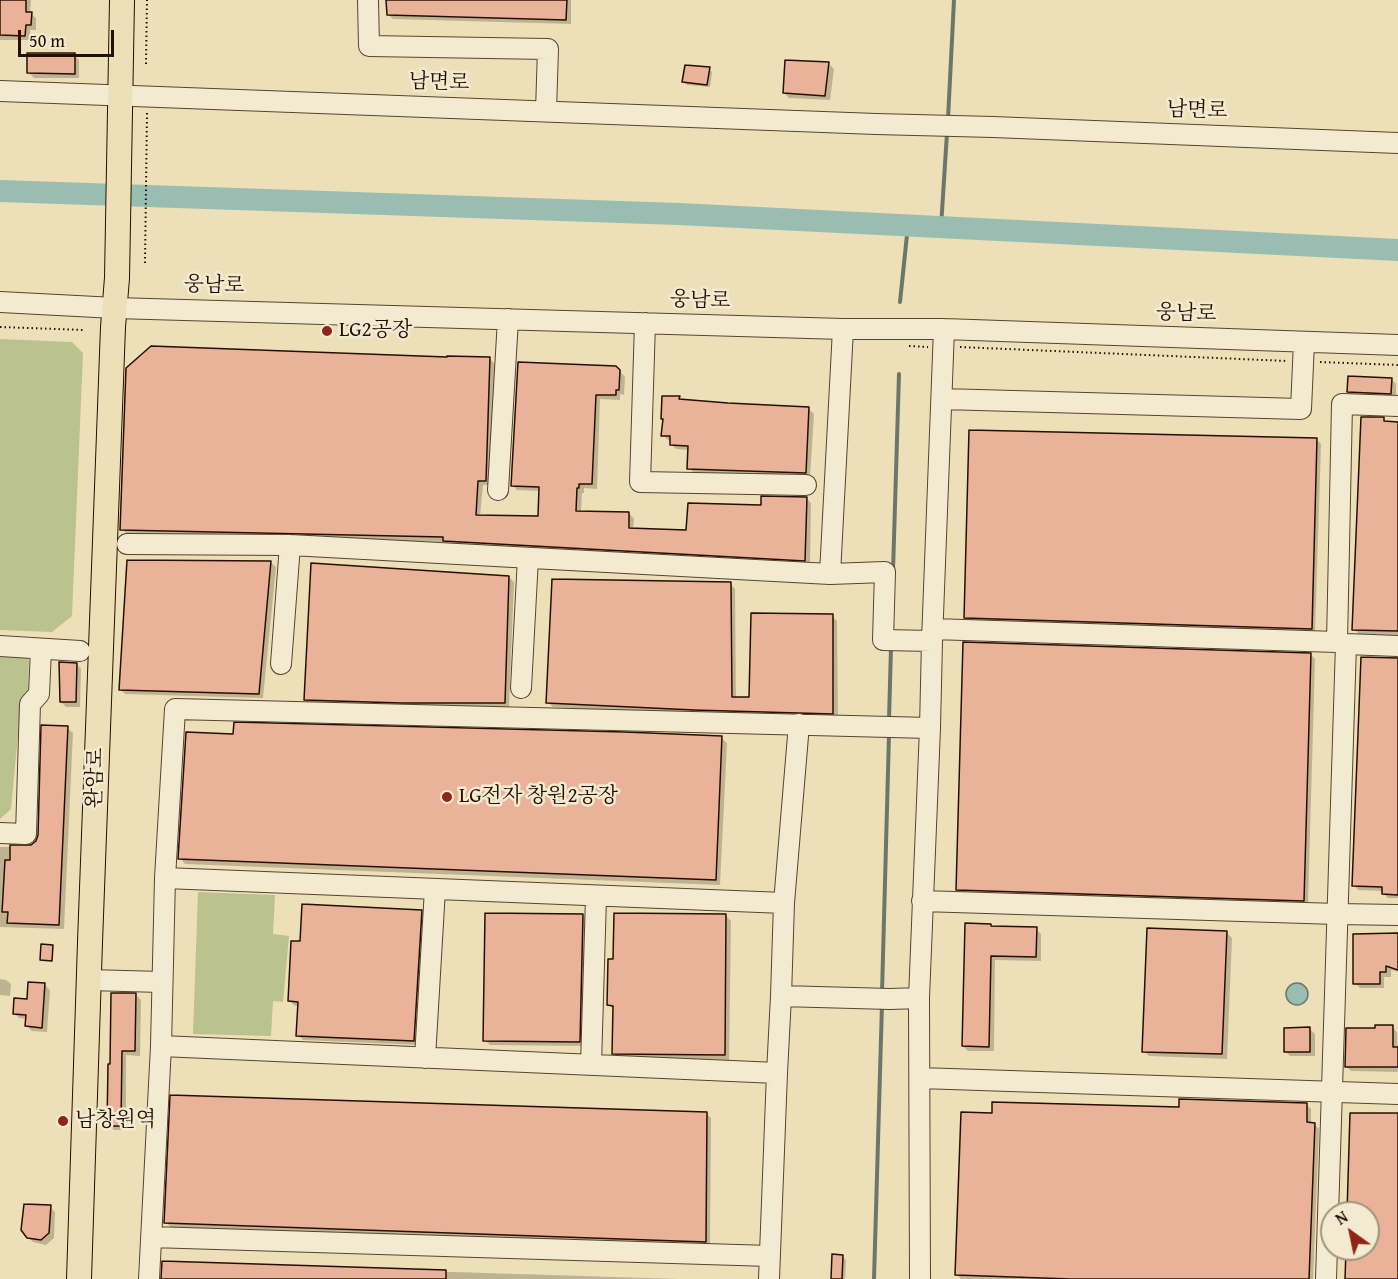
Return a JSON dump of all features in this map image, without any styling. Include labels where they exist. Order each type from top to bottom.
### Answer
[{"type":"main road","points":[[121,102],[122,0]]},
{"type":"main road","name":"완암로","points":[[79,1279],[88,980],[117,278],[121,102]]},
{"type":"street","points":[[368,0],[369,46],[548,49],[546,111]]},
{"type":"street","name":"남면로","points":[[0,91],[121,102],[546,111],[1398,143]]},
{"type":"street","name":"웅남로","points":[[0,302],[115,308],[843,329],[944,329],[1398,345]]},
{"type":"street","points":[[498,490],[508,319]]},
{"type":"street","points":[[645,323],[640,482],[806,485]]},
{"type":"street","points":[[830,574],[843,329]]},
{"type":"street","points":[[920,1279],[919,998],[944,329]]},
{"type":"street","points":[[942,399],[1301,409],[1304,342]]},
{"type":"street","points":[[1326,1279],[1337,914],[1342,404],[1398,406]]},
{"type":"street","points":[[127,544],[290,545],[830,574],[885,572],[892,641],[932,635],[1398,646]]},
{"type":"street","points":[[281,664],[290,545]]},
{"type":"street","points":[[521,688],[528,558]]},
{"type":"street","points":[[0,646],[80,651]]},
{"type":"street","points":[[0,833],[26,834],[30,704],[39,694],[41,649]]},
{"type":"street","points":[[148,1279],[161,1046],[165,878],[176,709],[930,728]]},
{"type":"street","points":[[769,1279],[784,903],[799,724]]},
{"type":"street","points":[[165,878],[784,903]]},
{"type":"street","points":[[425,1058],[435,889]]},
{"type":"street","points":[[591,1065],[596,897]]},
{"type":"street","points":[[922,901],[1398,915]]},
{"type":"street","points":[[88,980],[162,982]]},
{"type":"street","points":[[781,996],[919,998]]},
{"type":"street","points":[[161,1046],[777,1073]]},
{"type":"street","points":[[920,1078],[1398,1094]]},
{"type":"street","points":[[151,1237],[770,1256]]},
{"type":"path","points":[[146,64],[147,0]]},
{"type":"path","points":[[145,263],[147,106]]},
{"type":"path","points":[[0,327],[84,330]]},
{"type":"green space","points":[[0,339],[72,342],[83,353],[72,616],[52,632],[0,630]]},
{"type":"green space","points":[[0,652],[25,653],[29,660],[28,691],[21,703],[11,809],[0,819]]},
{"type":"green space","points":[[198,892],[275,895],[273,934],[289,936],[283,1002],[273,1001],[271,1036],[193,1034]]},
{"type":"water","points":[[1297,983],[1305,986],[1308,994],[1305,1002],[1297,1005],[1289,1002],[1286,994],[1289,986]]},
{"type":"building","points":[[0,0],[26,0],[26,12],[32,12],[31,25],[26,25],[25,36],[0,35]]},
{"type":"building","points":[[386,0],[567,0],[566,20],[387,15]]},
{"type":"building","points":[[27,53],[75,53],[75,74],[27,73]]},
{"type":"building","points":[[785,60],[829,62],[825,96],[783,93]]},
{"type":"building","points":[[685,65],[710,67],[707,85],[682,82]]},
{"type":"building","points":[[151,346],[490,357],[486,481],[478,481],[476,515],[538,516],[539,487],[511,486],[518,362],[616,366],[620,370],[619,390],[616,390],[616,395],[596,395],[592,484],[579,484],[576,511],[629,512],[629,528],[686,530],[688,503],[761,505],[761,496],[807,497],[805,561],[443,541],[443,537],[120,530],[126,368]]},
{"type":"building","points":[[1348,376],[1392,378],[1391,394],[1347,392]]},
{"type":"building","points":[[662,396],[680,396],[679,399],[728,403],[809,407],[806,473],[687,469],[688,446],[670,445],[670,436],[661,436]]},
{"type":"building","points":[[1361,417],[1384,417],[1384,421],[1398,422],[1398,631],[1352,630]]},
{"type":"building","points":[[969,430],[1317,438],[1312,629],[964,618]]},
{"type":"building","points":[[127,560],[271,561],[259,694],[119,690]]},
{"type":"building","points":[[311,563],[509,576],[505,703],[304,700]]},
{"type":"building","points":[[552,579],[731,582],[732,697],[749,697],[751,613],[833,614],[833,714],[546,703]]},
{"type":"building","points":[[963,642],[1311,653],[1304,901],[956,890]]},
{"type":"building","points":[[1361,657],[1398,658],[1398,895],[1382,894],[1382,887],[1352,886]]},
{"type":"building","points":[[59,662],[77,663],[76,702],[60,702]]},
{"type":"building","name":"LG전자 창원2공장","points":[[234,722],[722,736],[716,880],[178,859],[186,732],[233,734]]},
{"type":"building","points":[[41,725],[68,726],[59,925],[7,923],[8,912],[2,912],[5,860],[10,860],[10,845],[31,845],[36,841],[38,835]]},
{"type":"building","points":[[302,904],[422,910],[414,1041],[296,1036],[298,1002],[288,1001],[291,941],[300,941]]},
{"type":"building","points":[[485,913],[583,914],[580,1042],[483,1041]]},
{"type":"building","points":[[614,913],[726,914],[725,1055],[612,1054],[613,1006],[607,1005],[608,959],[613,959]]},
{"type":"building","points":[[965,923],[1037,927],[1036,957],[991,956],[989,1047],[962,1046]]},
{"type":"building","points":[[1147,928],[1227,931],[1222,1054],[1142,1052]]},
{"type":"building","points":[[1398,933],[1398,970],[1386,966],[1386,972],[1380,972],[1380,984],[1353,984],[1353,934]]},
{"type":"building","points":[[41,944],[53,945],[52,961],[40,960]]},
{"type":"building","points":[[28,982],[45,983],[42,1028],[25,1026],[26,1015],[13,1014],[14,998],[27,999]]},
{"type":"building","points":[[111,993],[136,993],[135,1051],[122,1051],[121,1126],[107,1126]]},
{"type":"building","points":[[1375,1025],[1393,1025],[1393,1047],[1398,1047],[1398,1067],[1345,1067],[1346,1028],[1375,1028]]},
{"type":"building","points":[[1310,1027],[1310,1052],[1284,1052],[1284,1028]]},
{"type":"building","points":[[170,1095],[707,1112],[706,1242],[164,1223]]},
{"type":"building","points":[[1179,1099],[1307,1103],[1307,1122],[1315,1123],[1309,1279],[1071,1279],[955,1275],[961,1112],[992,1113],[992,1102],[1179,1107]]},
{"type":"building","points":[[1350,1113],[1398,1113],[1398,1279],[1345,1279],[1346,1261],[1380,1261],[1380,1201],[1347,1201]]},
{"type":"building","points":[[24,1204],[51,1205],[49,1233],[41,1240],[27,1238],[21,1230]]},
{"type":"building","points":[[832,1254],[843,1255],[842,1279],[831,1279]]},
{"type":"building","points":[[162,1261],[446,1270],[446,1279],[161,1279]]},
{"type":"waterway","points":[[948,119],[954,0]]},
{"type":"waterway","points":[[941,227],[947,133]]},
{"type":"waterway","points":[[0,191],[679,214],[1398,250]]},
{"type":"waterway","points":[[900,302],[908,225]]},
{"type":"waterway","points":[[893,571],[899,374]]},
{"type":"waterway","points":[[889,720],[891,647]]},
{"type":"waterway","points":[[882,993],[889,734]]},
{"type":"waterway","points":[[874,1279],[882,1004]]},
{"type":"place","name":"LG2공장","points":[[327,331]]},
{"type":"place","name":"LG전자 창원2공장","points":[[447,797]]},
{"type":"place","name":"남창원역","points":[[63,1121]]}]
